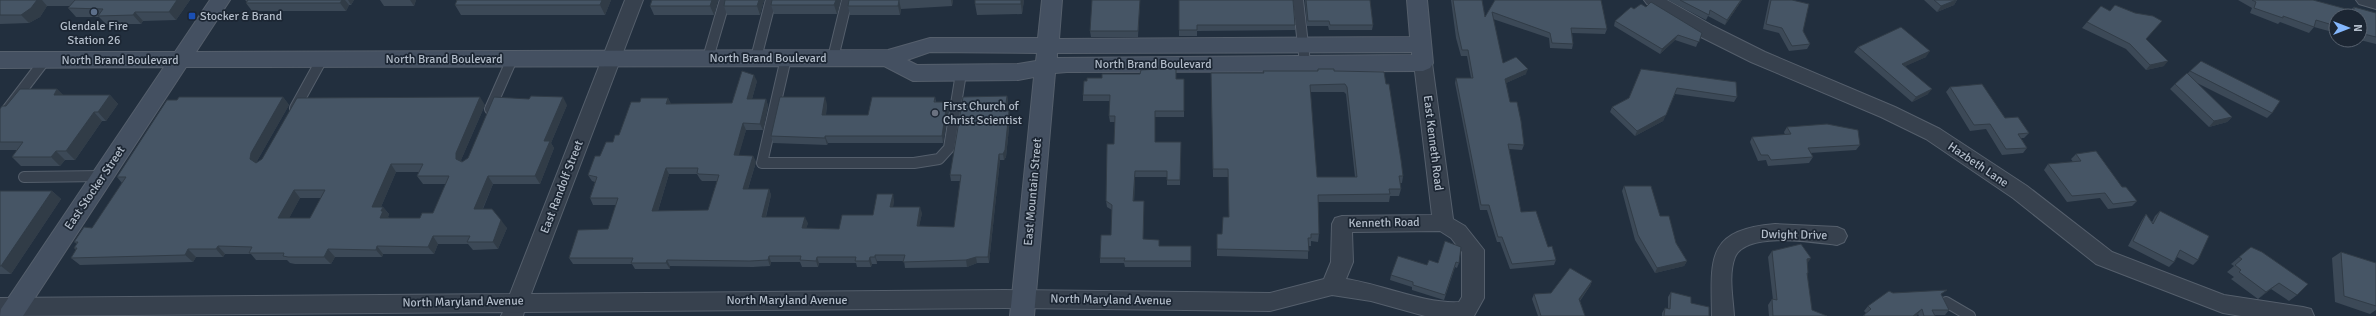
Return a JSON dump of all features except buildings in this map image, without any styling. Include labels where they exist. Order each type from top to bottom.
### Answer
[{"type":"street","name":"East Stocker Street","points":[[9,310],[103,176],[220,0]]},
{"type":"street","name":"East Randolf Street","points":[[515,309],[634,0]]},
{"type":"street","name":"East Mountain Street","points":[[1023,307],[1046,45],[1052,0]]},
{"type":"street","points":[[1417,0],[1422,53]]},
{"type":"street","name":"Hazbeth Lane","points":[[1653,0],[1706,31],[1758,57],[1888,112],[1933,134],[2020,192],[2104,258],[2223,304],[2303,316]]},
{"type":"street","points":[[2365,0],[2376,3]]},
{"type":"street","name":"North Brand Boulevard","points":[[0,60],[888,58],[930,45],[1046,45],[1304,54]]},
{"type":"street","name":"North Brand Boulevard","points":[[888,58],[913,73],[962,73],[1018,72],[1068,64],[1304,54],[1422,53]]},
{"type":"street","name":"East Kenneth Road","points":[[1422,53],[1443,223]]},
{"type":"street","name":"North Maryland Avenue","points":[[9,310],[1023,307],[1270,302],[1332,286],[1371,292],[1444,312],[1465,311],[1473,298],[1473,250],[1458,232],[1443,223]]},
{"type":"street","name":"Kenneth Road","points":[[1332,286],[1342,262],[1342,224],[1443,223]]},
{"type":"street","name":"Dwight Drive","points":[[1723,316],[1723,276],[1726,254],[1734,243],[1745,236],[1763,232],[1837,236]]},
{"type":"lane","points":[[708,58],[725,0]]},
{"type":"lane","points":[[756,58],[771,0]]},
{"type":"lane","points":[[833,58],[847,0]]},
{"type":"lane","points":[[1298,0],[1304,54]]},
{"type":"lane","points":[[786,58],[762,163],[914,164],[939,159],[949,148],[962,73]]},
{"type":"lane","points":[[288,120],[322,59]]},
{"type":"lane","points":[[485,121],[512,59]]},
{"type":"lane","points":[[0,119],[45,60]]},
{"type":"lane","points":[[24,177],[103,176]]},
{"type":"lane","points":[[1946,302],[1970,316]]},
{"type":"place","name":"Glendale Fire Station 26","points":[[94,12]]},
{"type":"place","name":"Stocker & Brand","points":[[192,16]]},
{"type":"place","name":"First Church of Christ Scientist","points":[[935,113]]}]
